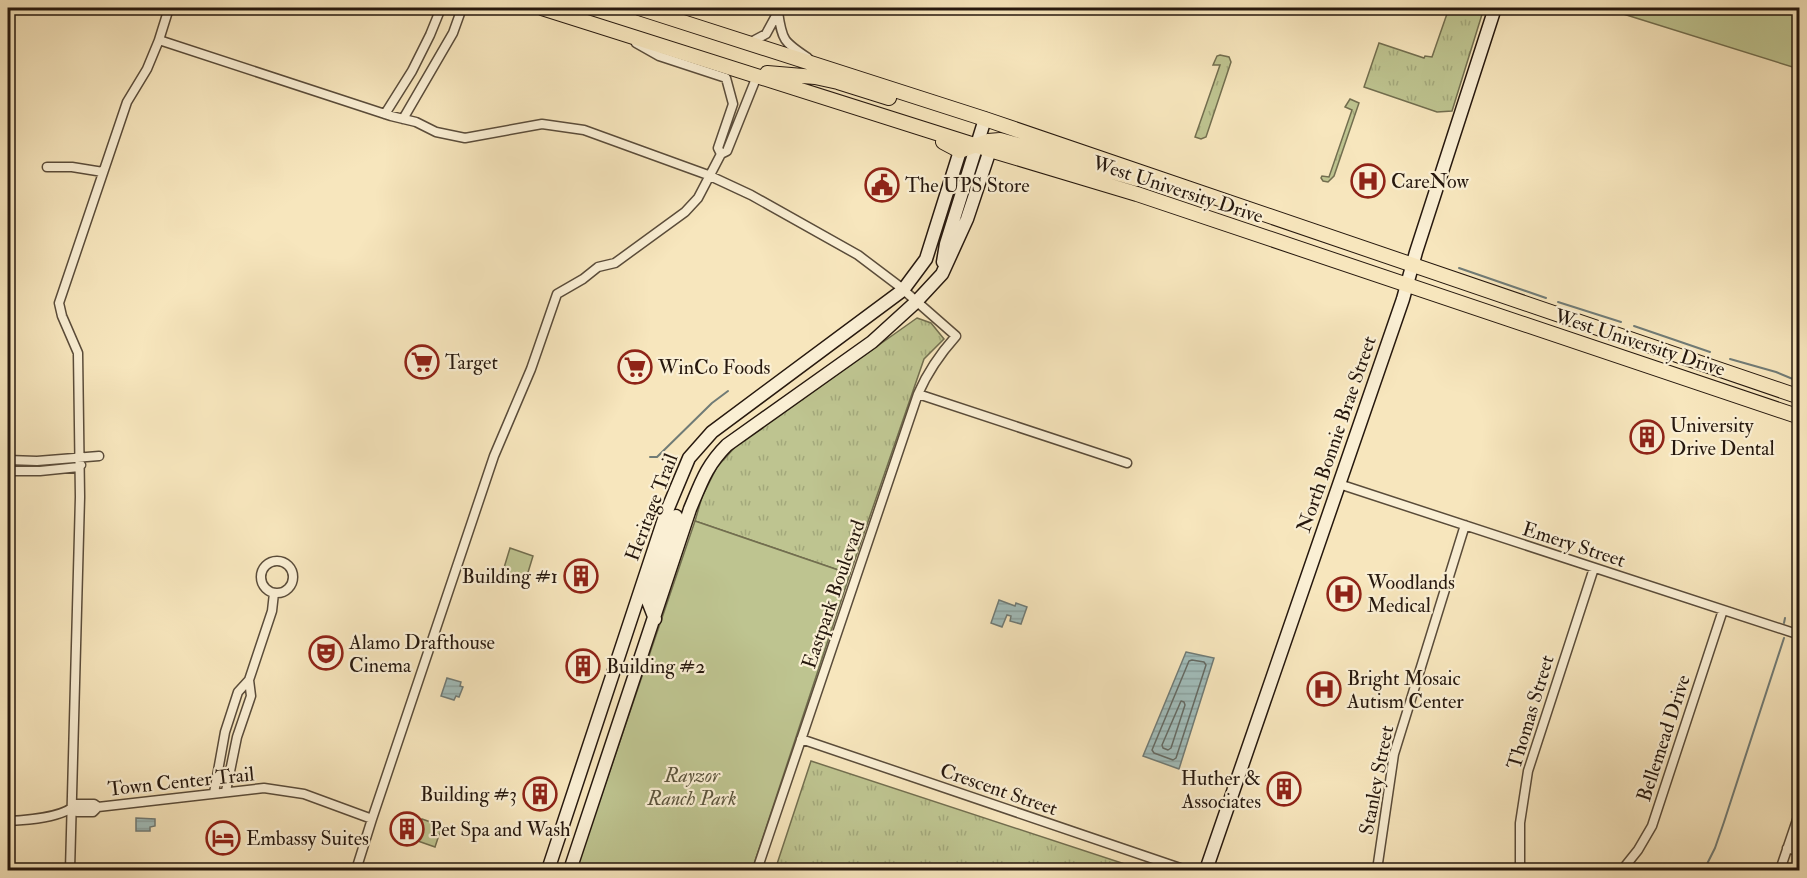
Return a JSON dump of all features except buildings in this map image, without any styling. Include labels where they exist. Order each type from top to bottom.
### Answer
[{"type":"main road","name":"West University Drive","points":[[542,8],[1137,194],[1800,417]]},
{"type":"main road","name":"West University Drive","points":[[639,8],[985,119],[1800,397]]},
{"type":"main road","points":[[738,70],[815,77],[963,121],[985,119]]},
{"type":"main road","points":[[823,97],[833,109],[943,142],[960,151],[984,148],[988,141],[1000,140],[1115,175],[1142,181],[1166,182]]},
{"type":"main road","points":[[1712,387],[1717,369]]},
{"type":"street","points":[[70,870],[77,655],[79,467],[83,457],[78,353],[62,316],[59,303],[127,102],[147,69],[169,8]]},
{"type":"street","points":[[385,114],[412,71],[441,8]]},
{"type":"street","points":[[404,119],[453,33],[462,8]]},
{"type":"street","name":"North Bonnie Brae Street","points":[[1206,870],[1407,285],[1495,8]]},
{"type":"street","points":[[749,43],[766,34],[778,10]]},
{"type":"street","points":[[778,10],[781,31],[786,44],[818,65]]},
{"type":"street","points":[[618,32],[659,56],[726,78],[733,104],[718,148],[721,154]]},
{"type":"street","points":[[159,40],[385,114],[416,122],[436,132],[465,138],[542,124],[584,130],[711,176],[751,195],[858,255],[916,302]]},
{"type":"street","points":[[356,870],[494,456],[531,369],[557,294],[598,267],[615,263],[685,212],[698,198],[721,154],[727,151],[757,76]]},
{"type":"street","name":"Heritage Trail","points":[[570,870],[690,509],[704,474],[713,459],[727,445],[872,342],[938,279],[946,244],[984,148],[985,119]]},
{"type":"street","name":"Heritage Trail","points":[[552,866],[666,513],[689,458],[712,432],[903,290],[926,259],[960,151]]},
{"type":"street","points":[[47,167],[72,167],[103,172]]},
{"type":"street","name":"Eastpark Boulevard","points":[[757,870],[918,394],[937,357],[956,336],[916,302]]},
{"type":"street","points":[[918,394],[1127,463]]},
{"type":"street","points":[[8,460],[37,461],[99,456]]},
{"type":"street","points":[[8,471],[79,467]]},
{"type":"street","name":"Emery Street","points":[[1339,484],[1800,635]]},
{"type":"street","points":[[655,619],[648,601],[676,516]]},
{"type":"street","name":"Stanley Street","points":[[1377,870],[1394,754],[1465,525]]},
{"type":"street","points":[[267,561],[290,564],[292,577],[290,586],[283,592],[274,593],[266,589],[261,581],[267,561]]},
{"type":"street","name":"Thomas Street","points":[[1520,870],[1520,823],[1528,771],[1594,568]]},
{"type":"street","points":[[214,793],[225,732],[238,692],[249,680],[272,611],[274,593]]},
{"type":"street","name":"Bellemead Drive","points":[[1622,870],[1638,850],[1652,826],[1723,610]]},
{"type":"street","points":[[226,791],[237,737],[251,696],[249,680]]},
{"type":"street","points":[[592,738],[612,745]]},
{"type":"street","name":"Crescent Street","points":[[801,739],[1186,870]]},
{"type":"street","name":"Town Center Trail","points":[[8,821],[30,820],[72,808],[76,804],[94,804],[98,807],[264,788],[304,794],[372,819]]},
{"type":"street","points":[[1780,870],[1800,811]]},
{"type":"street","points":[[1787,848],[1800,852]]},
{"type":"green space","points":[[1449,8],[1484,8],[1452,111],[1437,112],[1364,87],[1379,43],[1424,58],[1425,56],[1432,57]]},
{"type":"green space","points":[[1604,8],[1799,8],[1799,69]]},
{"type":"green space","points":[[1217,56],[1229,57],[1231,62],[1206,137],[1201,139],[1195,137],[1220,65],[1213,65]]},
{"type":"green space","points":[[1350,99],[1359,103],[1334,176],[1328,182],[1323,181],[1322,176],[1329,177],[1352,110],[1345,107]]},
{"type":"green space","points":[[917,318],[931,323],[944,339],[924,359],[850,574],[695,521],[702,497],[717,467],[736,446]]},
{"type":"green space","name":"Rayzor Ranch Park","points":[[695,521],[850,574],[752,870],[576,870]]},
{"type":"green space","points":[[510,548],[533,556],[526,579],[503,571]]},
{"type":"green space","points":[[811,761],[1143,870],[775,870]]},
{"type":"green space","points":[[422,819],[442,826],[435,847],[415,840]]},
{"type":"water","points":[[999,600],[1015,606],[1016,603],[1027,607],[1021,624],[1010,621],[1011,616],[1007,615],[1002,627],[991,623]]},
{"type":"water","points":[[1186,652],[1214,658],[1179,769],[1143,756]]},
{"type":"water","points":[[447,678],[461,682],[460,686],[463,687],[459,697],[456,696],[454,700],[441,696]]},
{"type":"water","points":[[136,818],[155,819],[155,826],[150,827],[150,831],[136,831]]},
{"type":"waterway","points":[[1459,268],[1546,298]]},
{"type":"waterway","points":[[1558,302],[1621,322]]},
{"type":"waterway","points":[[1634,326],[1710,352]]},
{"type":"waterway","points":[[1730,359],[1776,372],[1800,382]]},
{"type":"waterway","points":[[650,457],[657,457],[712,403],[728,391]]},
{"type":"waterway","points":[[1784,623],[1785,618]]},
{"type":"waterway","points":[[1704,870],[1724,822],[1784,638]]},
{"type":"place","name":"CareNow","points":[[1368,181]]},
{"type":"place","name":"The UPS Store","points":[[882,185]]},
{"type":"place","name":"Target","points":[[422,362]]},
{"type":"place","name":"WinCo Foods","points":[[635,367]]},
{"type":"place","name":"University Drive Dental","points":[[1647,437]]},
{"type":"place","name":"Building #1","points":[[581,576]]},
{"type":"place","name":"Woodlands Medical","points":[[1344,594]]},
{"type":"place","name":"Alamo Drafthouse Cinema","points":[[326,653]]},
{"type":"place","name":"Building #2","points":[[583,666]]},
{"type":"place","name":"Bright Mosaic Autism Center","points":[[1324,689]]},
{"type":"place","name":"Huther & Associates","points":[[1284,789]]},
{"type":"place","name":"Building #3","points":[[540,794]]},
{"type":"place","name":"Pet Spa and Wash","points":[[407,829]]},
{"type":"place","name":"Embassy Suites","points":[[223,838]]}]
